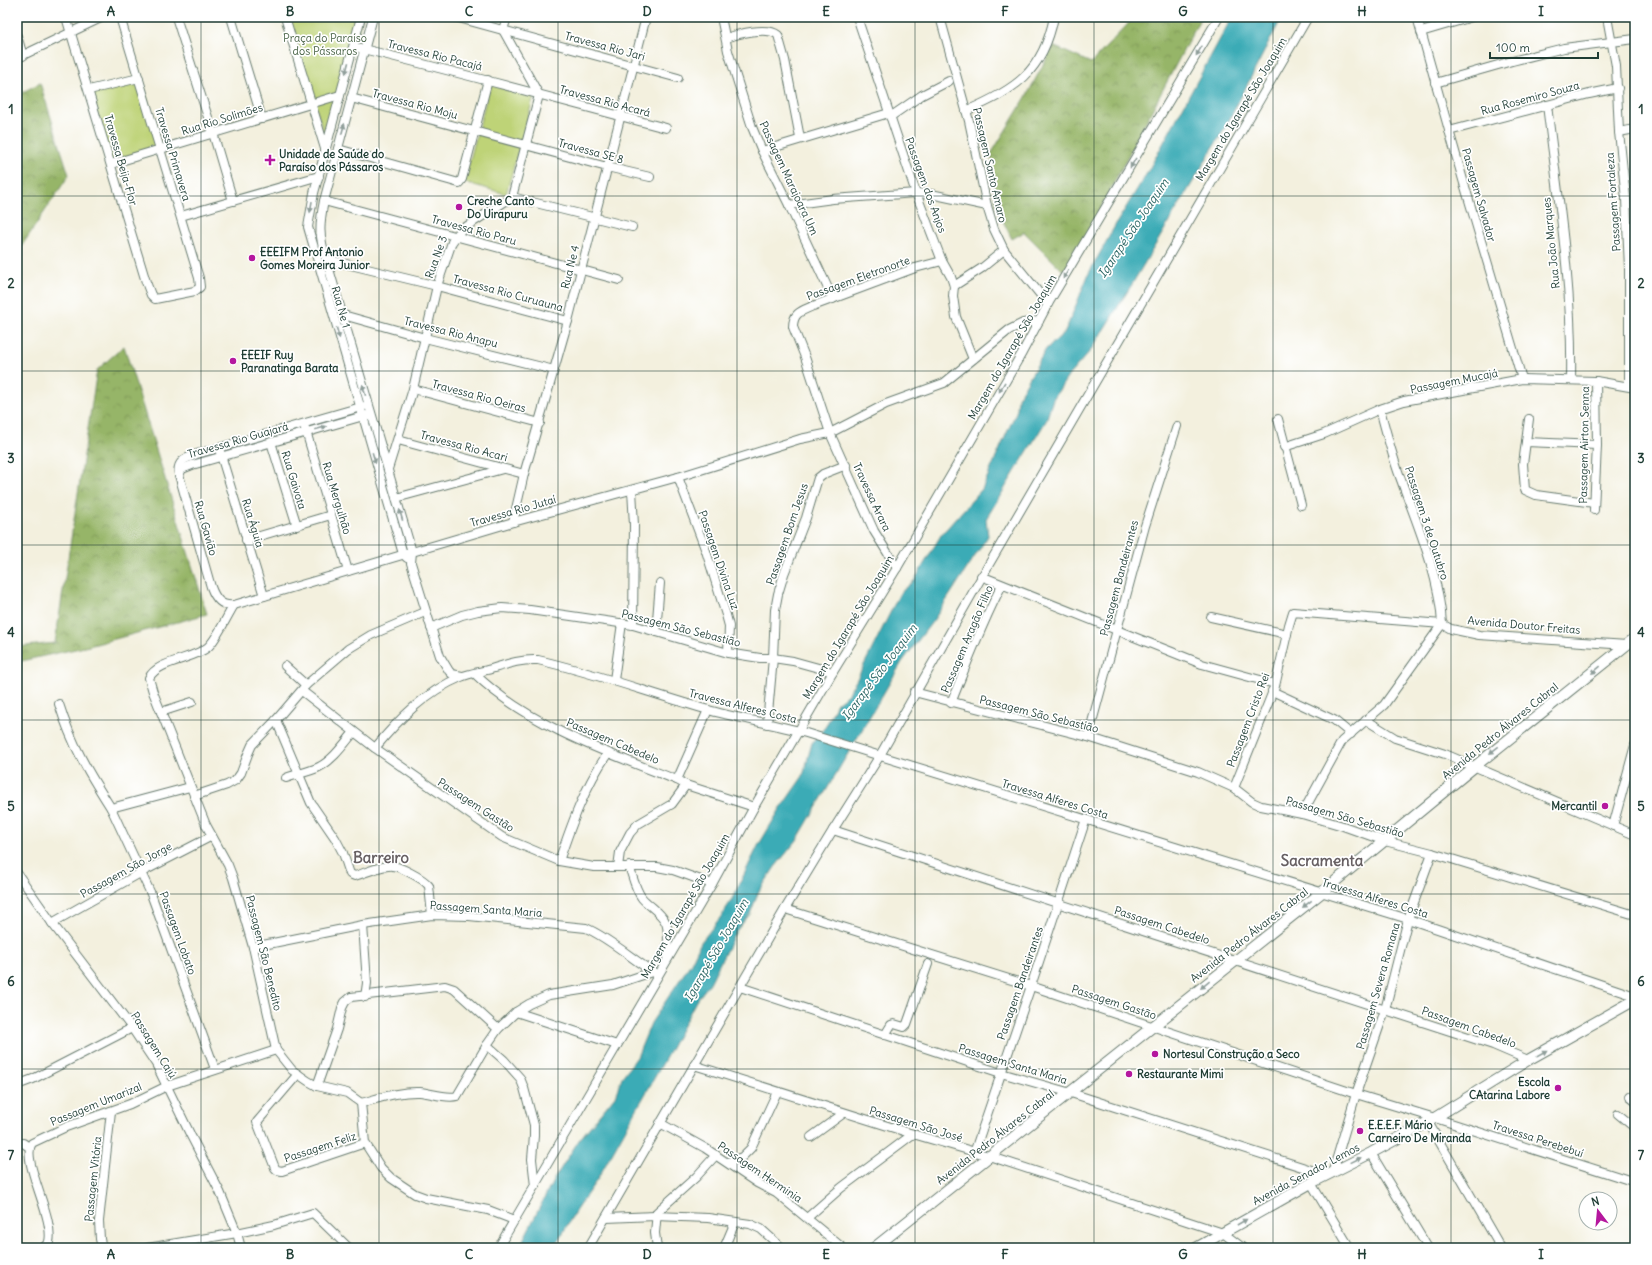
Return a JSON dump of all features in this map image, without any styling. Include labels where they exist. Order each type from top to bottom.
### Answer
[{"type":"main road","name":"Avenida Pedro Álvares Cabral","points":[[874,1248],[1321,893],[1474,767],[1631,646],[1635,638]]},
{"type":"main road","name":"Avenida Senador Lemos","points":[[1196,1248],[1311,1183],[1431,1120],[1528,1060],[1635,1000]]},
{"type":"street","name":"Travessa Beija-Flor","points":[[66,17],[151,295],[155,299],[189,292]]},
{"type":"street","points":[[17,36],[20,57],[103,17]]},
{"type":"street","name":"Travessa Primavera","points":[[120,17],[200,278],[198,289],[189,292]]},
{"type":"street","points":[[176,17],[214,133],[233,201]]},
{"type":"street","points":[[231,17],[262,119]]},
{"type":"street","points":[[286,17],[326,152]]},
{"type":"street","name":"Rua Ne 1","points":[[361,17],[326,152],[314,191],[308,227],[359,407],[403,554]]},
{"type":"street","name":"Rua Ne 1","points":[[373,17],[325,197],[319,226],[322,246],[412,552]]},
{"type":"street","name":"Travessa Rio Jari","points":[[455,17],[678,78]]},
{"type":"street","points":[[507,17],[503,30],[539,95],[512,197],[632,227]]},
{"type":"street","name":"Rua Ne 4","points":[[513,522],[524,474],[540,423],[568,321],[646,17]]},
{"type":"street","name":"Passagem Marajoara Um","points":[[721,17],[744,103],[762,151],[790,205],[833,299]]},
{"type":"street","name":"Passagem dos Anjos","points":[[857,17],[916,193],[942,262],[948,269],[954,286],[953,296],[956,317],[974,359]]},
{"type":"street","name":"Passagem Santo Amaro","points":[[940,17],[966,111],[987,206],[994,229],[1004,250],[1048,304]]},
{"type":"street","points":[[966,111],[995,98],[1022,80],[1036,63],[1050,36],[1054,17]]},
{"type":"street","name":"Margem do Igarapé São Joaquim","points":[[498,1248],[617,1045],[655,974],[667,960],[712,884],[754,806],[802,732],[832,672],[897,568],[1022,354],[1048,304],[1219,17]]},
{"type":"street","name":"Margem do Igarapé São Joaquim","points":[[588,1248],[1308,17]]},
{"type":"street","name":"Passagem Salvador","points":[[1417,17],[1522,378]]},
{"type":"street","points":[[1421,32],[1472,17]]},
{"type":"street","name":"Passagem Fortaleza","points":[[1607,17],[1608,31],[1612,42],[1616,66],[1619,132],[1626,199],[1632,387]]},
{"type":"street","points":[[726,38],[770,31],[778,35],[785,60],[800,138]]},
{"type":"street","points":[[1435,83],[1552,51],[1583,45],[1635,39]]},
{"type":"street","name":"Travessa Rio Pacajá","points":[[353,46],[488,80],[539,95]]},
{"type":"street","points":[[89,90],[138,78]]},
{"type":"street","points":[[338,149],[457,183],[461,182],[488,80]]},
{"type":"street","points":[[762,151],[800,138],[890,115],[922,95],[949,81]]},
{"type":"street","name":"Rua Rosemiro Souza","points":[[1449,131],[1589,94],[1618,88]]},
{"type":"street","name":"Rua Rio Solimões","points":[[110,164],[340,95]]},
{"type":"street","name":"Travessa Rio Acará","points":[[539,95],[666,128]]},
{"type":"street","name":"Travessa Rio Moju","points":[[351,98],[526,145]]},
{"type":"street","name":"Rua João Marques","points":[[1547,105],[1561,220],[1572,339],[1572,380]]},
{"type":"street","points":[[1619,132],[1635,129]]},
{"type":"street","name":"Travessa SE 8","points":[[526,145],[650,177]]},
{"type":"street","points":[[181,216],[319,176]]},
{"type":"street","name":"Travessa Rio Paru","points":[[314,191],[325,197],[455,236],[619,280]]},
{"type":"street","points":[[790,205],[833,199],[916,193],[931,194],[987,206]]},
{"type":"street","name":"Rua Ne 3","points":[[388,469],[413,389],[437,286],[455,236],[461,230],[512,197]]},
{"type":"street","points":[[954,286],[982,268],[1004,250]]},
{"type":"street","name":"Travessa Rio Curuauna","points":[[326,259],[437,286],[568,321]]},
{"type":"street","name":"Passagem Eletronorte","points":[[793,327],[794,317],[798,314],[833,299],[916,268],[942,262]]},
{"type":"street","name":"Travessa Rio Anapu","points":[[342,315],[425,338],[554,370]]},
{"type":"street","name":"Travessa Rio Jutaí","points":[[234,605],[513,522],[678,477],[800,439],[830,433],[886,404],[944,383],[999,337],[1017,325],[1039,321]]},
{"type":"street","name":"Travessa Arara","points":[[793,327],[805,357],[830,433],[846,465],[874,531],[897,568]]},
{"type":"street","name":"Passagem Mucajá","points":[[1284,447],[1324,434],[1380,409],[1404,401],[1522,378],[1596,381],[1632,387]]},
{"type":"street","name":"Passagem Airton Senna","points":[[1526,442],[1523,476],[1525,490],[1531,493],[1594,507],[1597,445],[1596,381]]},
{"type":"street","name":"Travessa Rio Oeiras","points":[[413,389],[540,423]]},
{"type":"street","name":"Travessa Rio Guajará","points":[[179,475],[181,470],[186,467],[268,440],[304,423],[368,405]]},
{"type":"street","name":"Passagem 3 de Outubro","points":[[1380,409],[1433,575],[1441,610],[1442,624]]},
{"type":"street","name":"Travessa Rio Guajará","points":[[179,475],[178,467],[183,460],[219,448],[306,432],[371,414]]},
{"type":"street","points":[[1278,419],[1284,447],[1301,506]]},
{"type":"street","points":[[1529,419],[1526,442],[1597,445]]},
{"type":"street","name":"Rua Mergulhão","points":[[304,423],[348,571]]},
{"type":"street","name":"Passagem Bandeirantes","points":[[1088,737],[1145,526],[1176,426]]},
{"type":"street","name":"Rua Gaivota","points":[[268,440],[297,526]]},
{"type":"street","name":"Travessa Rio Acari","points":[[398,440],[524,474]]},
{"type":"street","name":"Rua Águia","points":[[219,448],[264,596]]},
{"type":"street","name":"Passagem Bom Jesus","points":[[766,724],[773,658],[775,610],[784,574],[806,518],[816,482],[823,474],[846,465]]},
{"type":"street","points":[[396,498],[504,469]]},
{"type":"street","name":"Rua Gavião","points":[[179,475],[213,594],[219,601],[227,605],[234,605]]},
{"type":"street","name":"Passagem Divina Luz","points":[[678,477],[706,551],[726,615],[729,626],[728,653]]},
{"type":"street","points":[[632,490],[634,525],[633,626]]},
{"type":"street","points":[[246,540],[331,515]]},
{"type":"street","points":[[412,552],[411,563],[425,612],[440,656],[449,672],[462,676]]},
{"type":"street","points":[[403,554],[411,563]]},
{"type":"street","points":[[982,576],[1202,664],[1273,688],[1334,720],[1351,734]]},
{"type":"street","points":[[656,632],[660,583]]},
{"type":"street","name":"Passagem Aragão Filho","points":[[951,703],[978,636],[1002,584]]},
{"type":"street","name":"Passagem São Benedito","points":[[234,605],[210,646],[202,652],[164,666],[151,674],[149,678],[150,684],[190,787],[233,878],[253,947],[276,1050],[286,1064],[298,1074],[317,1086],[347,1093],[361,1103]]},
{"type":"street","name":"Passagem São Sebastião","points":[[431,628],[462,615],[478,611],[502,608],[530,610],[622,623],[728,653],[794,661],[832,672]]},
{"type":"street","points":[[194,796],[227,785],[236,780],[242,773],[252,745],[304,688],[359,640],[425,612]]},
{"type":"street","name":"Avenida Doutor Freitas","points":[[1293,612],[1442,624],[1452,629],[1479,635],[1631,646]]},
{"type":"street","name":"Passagem Cristo Rei","points":[[1234,788],[1273,688],[1293,612]]},
{"type":"street","points":[[1211,617],[1287,634]]},
{"type":"street","points":[[614,680],[622,623]]},
{"type":"street","points":[[1302,814],[1342,741],[1384,705],[1442,624]]},
{"type":"street","name":"Travessa Alferes Costa","points":[[375,748],[412,708],[434,691],[462,676],[528,659],[558,664],[708,710],[802,732],[876,756],[1086,819],[1408,919],[1635,996]]},
{"type":"street","name":"Passagem Gastão","points":[[286,666],[304,688],[354,732],[502,837],[559,861],[594,867],[657,867],[673,870],[712,884]]},
{"type":"street","name":"Passagem Cabedelo","points":[[474,674],[490,688],[532,716],[608,753],[677,780],[686,785],[754,806]]},
{"type":"street","name":"Passagem São Sebastião","points":[[914,692],[951,703],[1088,737],[1198,772],[1234,788],[1252,802],[1262,806],[1302,814],[1343,826],[1385,841],[1432,853],[1635,915]]},
{"type":"street","points":[[161,712],[192,702]]},
{"type":"street","name":"Passagem Lobato","points":[[59,704],[73,745],[111,808],[142,872],[159,913],[215,1069]]},
{"type":"street","points":[[677,780],[708,710]]},
{"type":"street","points":[[276,720],[311,803],[330,829],[343,853],[350,874],[354,876],[391,865],[419,878],[429,886],[432,914]]},
{"type":"street","points":[[1366,720],[1395,738],[1445,754],[1635,835]]},
{"type":"street","points":[[286,778],[324,765],[354,732]]},
{"type":"street","points":[[1613,826],[1635,745]]},
{"type":"street","points":[[559,861],[574,816],[600,765],[608,753]]},
{"type":"street","points":[[618,867],[620,852],[630,833],[643,820],[672,804],[686,785]]},
{"type":"street","points":[[111,808],[190,787]]},
{"type":"street","name":"Passagem Bandeirantes","points":[[974,1153],[1086,819]]},
{"type":"street","name":"Passagem Cabedelo","points":[[833,830],[1493,1045],[1528,1060]]},
{"type":"street","name":"Passagem São Jorge","points":[[52,923],[142,872],[212,836]]},
{"type":"street","name":"Passagem Severa Romana","points":[[1330,1173],[1385,1010],[1408,919],[1432,853]]},
{"type":"street","points":[[629,866],[642,898],[662,917],[666,924],[668,932],[667,960]]},
{"type":"street","name":"Passagem Cajú","points":[[17,873],[52,923],[132,1028],[156,1064],[190,1136],[220,1192],[237,1233],[241,1248]]},
{"type":"street","name":"Passagem Gastão","points":[[785,909],[1154,1026],[1431,1120]]},
{"type":"street","name":"Passagem Santa Maria","points":[[253,947],[363,925],[432,914],[469,916],[586,928],[596,932],[655,974]]},
{"type":"street","points":[[363,925],[366,983],[365,997]]},
{"type":"street","points":[[885,1035],[891,1025],[894,1024],[904,1027],[907,1024],[928,964]]},
{"type":"street","points":[[514,1220],[488,1210],[446,1203],[415,1194],[391,1178],[381,1168],[365,1143],[361,1103],[408,1092],[420,1092],[451,1097],[457,1096],[498,1029],[516,1012],[549,995],[613,985],[655,974]]},
{"type":"street","points":[[317,1086],[345,1002],[351,997],[365,997],[445,986],[454,989],[498,1029]]},
{"type":"street","name":"Passagem Santa Maria","points":[[740,987],[1001,1074],[1071,1093],[1330,1173]]},
{"type":"street","points":[[516,1012],[617,1045]]},
{"type":"street","points":[[17,1085],[33,1079],[132,1028]]},
{"type":"street","points":[[487,1045],[504,1060],[520,1078],[524,1088],[534,1125],[532,1159],[535,1186]]},
{"type":"street","name":"Passagem Umarizal","points":[[29,1147],[36,1141],[66,1127],[111,1111],[167,1086],[276,1050]]},
{"type":"street","name":"Passagem São José","points":[[694,1065],[844,1113],[974,1153],[989,1156],[1223,1233],[1243,1248]]},
{"type":"street","name":"Passagem Feliz","points":[[298,1074],[257,1122],[275,1168],[282,1171],[365,1143]]},
{"type":"street","points":[[728,1162],[742,1156],[751,1148],[777,1092]]},
{"type":"street","name":"Passagem Vitória","points":[[102,1248],[99,1221],[111,1111]]},
{"type":"street","points":[[811,1137],[844,1113]]},
{"type":"street","points":[[1618,1114],[1635,1128]]},
{"type":"street","points":[[1431,1120],[1501,1248]]},
{"type":"street","name":"Travessa Perebebuí","points":[[1431,1120],[1635,1182]]},
{"type":"street","name":"Passagem Herminia","points":[[660,1123],[728,1162],[756,1183],[785,1200],[843,1248]]},
{"type":"street","points":[[806,1218],[841,1188],[913,1134]]},
{"type":"street","points":[[17,1143],[23,1143],[29,1147],[28,1158],[43,1200],[50,1236],[50,1242],[43,1248]]},
{"type":"street","points":[[1370,1153],[1428,1248]]},
{"type":"street","points":[[657,1248],[655,1216],[661,1207],[696,1177],[716,1155]]},
{"type":"street","points":[[1311,1183],[1350,1248]]},
{"type":"street","points":[[147,1248],[237,1233],[310,1213],[316,1214],[349,1248]]},
{"type":"street","points":[[606,1218],[655,1216],[708,1218],[750,1224],[760,1229],[782,1248]]},
{"type":"street","points":[[724,1248],[735,1222]]},
{"type":"green space","name":"Praça do Paraíso dos Pássaros","points":[[288,17],[362,17],[326,141]]},
{"type":"green space","points":[[1133,17],[1201,17],[1066,274],[1024,232],[1012,239],[996,207],[991,154],[1026,97],[1053,46],[1091,63]]},
{"type":"green space","points":[[142,82],[162,149],[111,165],[91,92]]},
{"type":"green space","points":[[40,83],[69,175],[17,253],[17,95]]},
{"type":"green space","points":[[490,85],[534,96],[506,194],[464,182]]},
{"type":"green space","points":[[124,346],[207,614],[89,646],[17,662],[17,647],[55,643],[97,370]]},
{"type":"water","name":"Igarapé São Joaquim","points":[[1232,17],[1282,17],[1226,126],[1131,286],[1091,350],[1069,375],[1053,399],[1046,421],[986,519],[988,536],[935,618],[902,662],[797,840],[775,867],[758,893],[750,914],[736,931],[710,983],[696,1001],[597,1180],[576,1210],[554,1248],[519,1248],[554,1179],[579,1140],[615,1096],[622,1077],[637,1057],[651,1023],[691,963],[701,942],[731,901],[758,846],[780,809],[803,776],[812,743],[826,726],[837,703],[848,694],[857,679],[900,593],[914,581],[941,535],[982,489],[1017,410],[1018,398],[1046,349],[1065,332],[1089,273],[1117,222],[1147,173]]},
{"type":"place","name":"Unidade de Saúde do Paraíso dos Pássaros","points":[[270,160]]},
{"type":"place","name":"Creche Canto Do Uirapuru","points":[[459,207]]},
{"type":"place","name":"EEEIFM Prof Antonio Gomes Moreira Junior","points":[[252,258]]},
{"type":"place","name":"EEEIF Ruy Paranatinga Barata","points":[[233,361]]},
{"type":"place","name":"Mercantil","points":[[1605,806]]},
{"type":"place","name":"Nortesul Construção a Seco","points":[[1155,1054]]},
{"type":"place","name":"Restaurante Mimi","points":[[1129,1074]]},
{"type":"place","name":"Escola CAtarina Labore","points":[[1558,1088]]},
{"type":"place","name":"E.E.E.F. Mário Carneiro De Miranda","points":[[1360,1131]]},
{"type":"district","name":"Barreiro","points":[[381,857]]},
{"type":"district","name":"Sacramenta","points":[[1322,860]]}]
